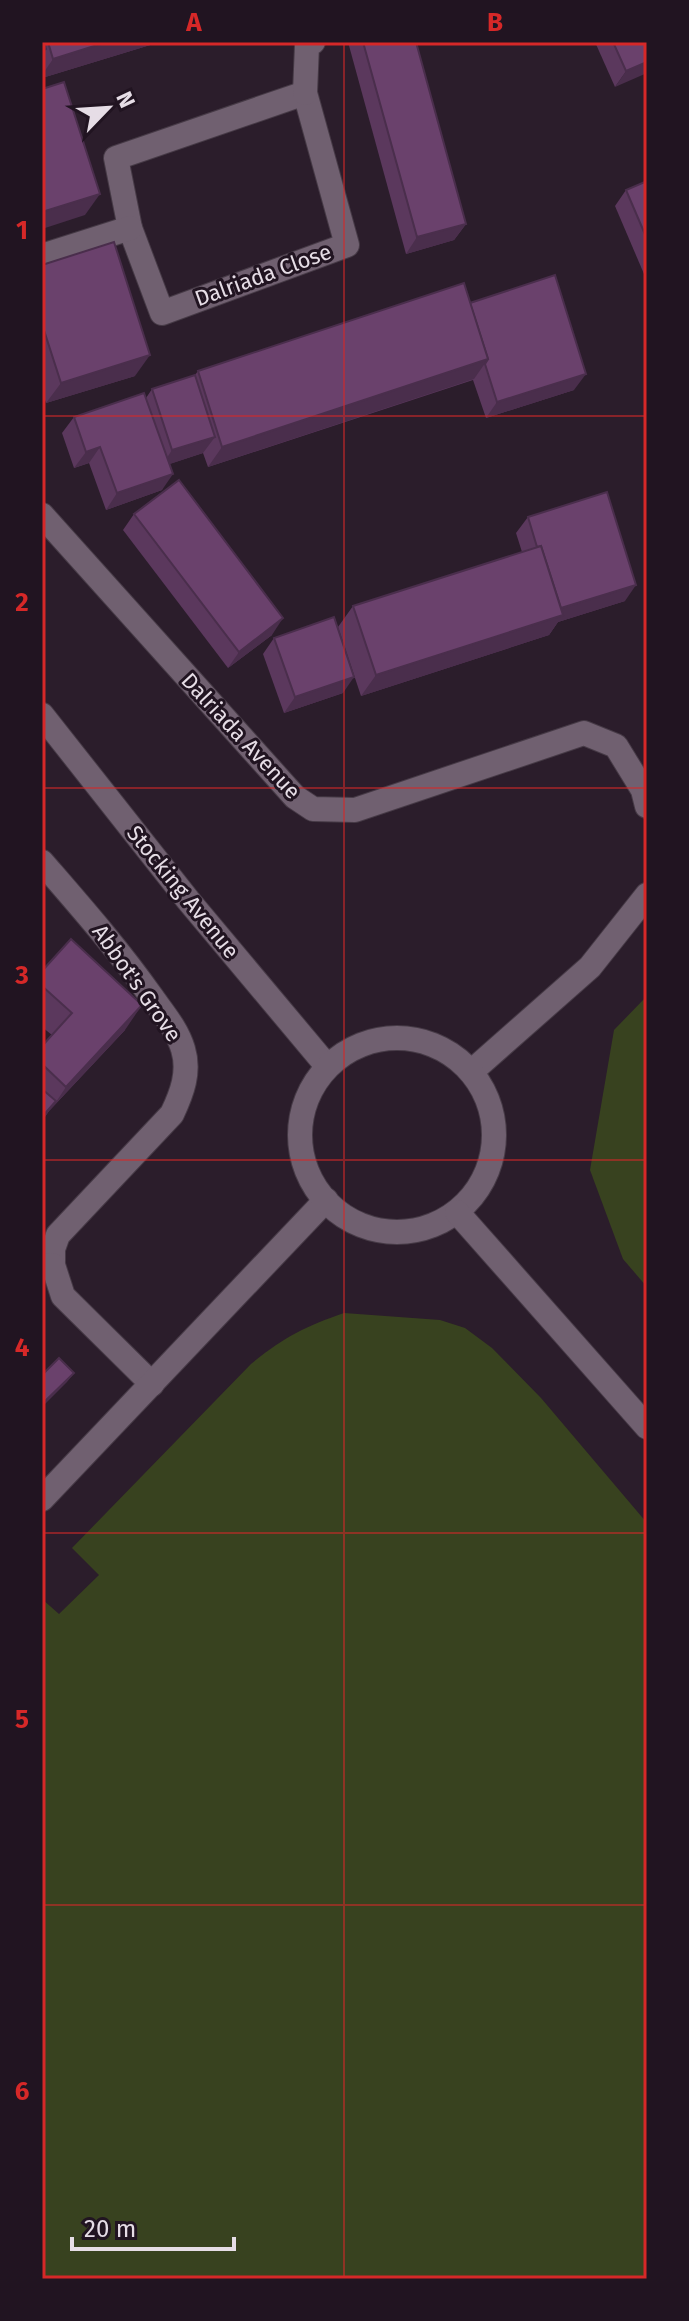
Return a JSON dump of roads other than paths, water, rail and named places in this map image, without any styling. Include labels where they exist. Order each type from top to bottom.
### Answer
[{"type":"street","name":"Dalriada Close","points":[[305,93],[116,158],[130,228],[162,313],[347,245],[305,93],[307,45],[313,42]]},
{"type":"street","points":[[42,256],[130,228]]},
{"type":"street","name":"Dalriada Avenue","points":[[42,515],[295,797],[313,809],[355,810],[584,733],[616,746],[643,790],[647,806]]},
{"type":"street","name":"Stocking Avenue","points":[[42,715],[188,900],[327,1066]]},
{"type":"street","name":"Abbot's Grove","points":[[42,862],[130,966],[175,1031],[183,1051],[186,1071],[183,1092],[172,1114],[58,1235],[47,1266]]},
{"type":"street","points":[[471,1072],[590,967],[647,895]]},
{"type":"street","points":[[384,1038],[416,1040],[446,1051],[471,1072],[487,1098],[494,1129],[491,1160],[478,1189],[457,1212],[431,1227],[401,1233],[370,1229],[343,1216],[320,1195],[306,1171],[299,1143],[301,1115],[311,1089],[327,1066],[354,1047],[384,1038]]},
{"type":"street","points":[[42,1499],[326,1200]]},
{"type":"street","points":[[457,1212],[647,1427]]},
{"type":"street","points":[[47,1266],[63,1296],[152,1384]]}]
